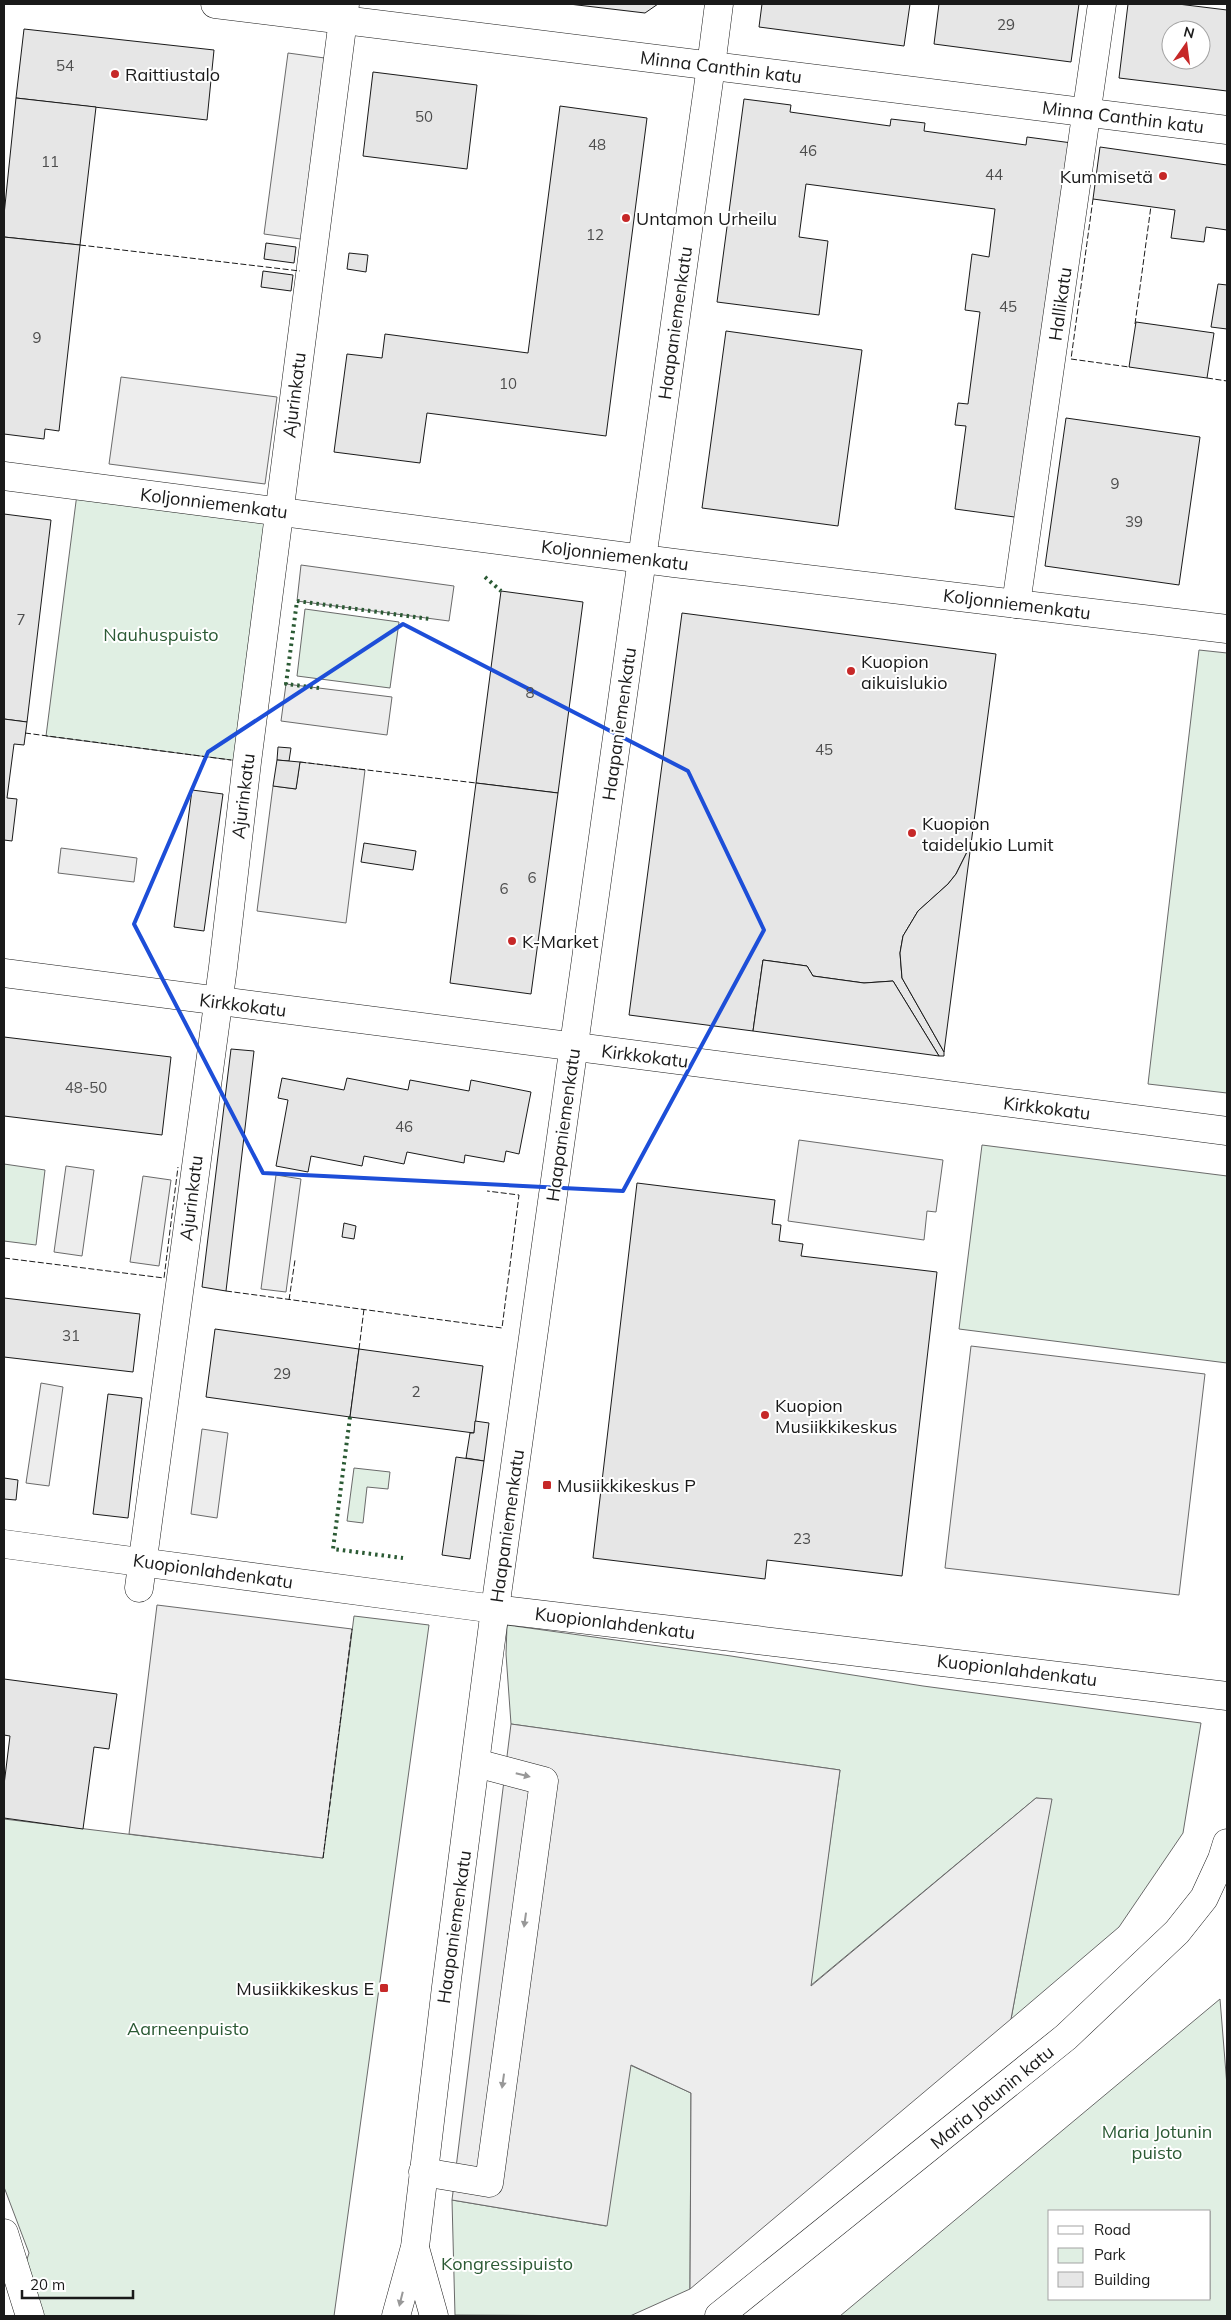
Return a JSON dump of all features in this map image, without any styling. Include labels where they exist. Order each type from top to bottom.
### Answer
[{"type":"main road","name":"Minna Canthin katu","points":[[215,4],[344,12],[711,66],[1227,130]]},
{"type":"main road","name":"Haapaniemenkatu","points":[[396,2316],[415,2247],[495,1609],[719,4]]},
{"type":"main road","name":"Hallikatu","points":[[1016,604],[1102,4]]},
{"type":"main road","name":"Ajurinkatu","points":[[139,1588],[144,1562],[217,1002],[344,12]]},
{"type":"main road","name":"Koljonniemenkatu","points":[[4,476],[642,558],[1227,629]]},
{"type":"main road","name":"Kirkkokatu","points":[[4,973],[1227,1131]]},
{"type":"main road","name":"Kuopionlahdenkatu","points":[[4,1544],[495,1609],[1227,1696]]},
{"type":"main road","points":[[423,2172],[489,2183],[544,1781],[476,1763]]},
{"type":"main road","name":"Maria Jotunin katu","points":[[719,2316],[1066,2038],[1177,1932],[1204,1898],[1222,1859],[1227,1843]]},
{"type":"main road","points":[[4,2233],[30,2316]]},
{"type":"main road","name":"Haapaniemenkatu","points":[[415,2247],[434,2316]]},
{"type":"highlighted area","points":[[403,624],[688,771],[764,930],[623,1191],[263,1173],[134,924],[208,752]]},
{"type":"green space","name":"Nauhuspuisto","points":[[78,486],[279,512],[247,762],[46,736]]},
{"type":"green space","points":[[305,609],[399,622],[390,688],[297,676]]},
{"type":"green space","points":[[1199,650],[1227,653],[1227,1093],[1148,1084]]},
{"type":"green space","points":[[982,1145],[1227,1176],[1227,1363],[959,1329]]},
{"type":"green space","points":[[4,1164],[45,1170],[36,1245],[4,1241]]},
{"type":"green space","points":[[354,1468],[390,1472],[388,1489],[367,1487],[363,1523],[347,1521]]},
{"type":"green space","name":"Aarneenpuisto","points":[[354,1616],[429,1625],[334,2316],[30,2316],[20,2281],[29,2253],[4,2187],[4,1819],[323,1858]]},
{"type":"green space","points":[[507,1625],[731,1656],[923,1686],[1201,1723],[1183,1833],[1119,1927],[1011,2019],[1051,1800],[1036,1798],[810,1986],[840,1770],[511,1724],[506,1654]]},
{"type":"green space","name":"Maria Jotunin puisto","points":[[1220,1999],[1227,2086],[1227,2316],[840,2316]]},
{"type":"green space","name":"Kongressipuisto","points":[[630,2065],[691,2093],[690,2289],[630,2316],[455,2315],[452,2200],[606,2226]]},
{"type":"shaded area","points":[[288,53],[332,59],[308,240],[264,234]]},
{"type":"shaded area","points":[[121,377],[277,397],[265,484],[109,464]]},
{"type":"shaded area","points":[[301,565],[454,586],[449,621],[297,601]]},
{"type":"shaded area","points":[[286,684],[392,697],[387,735],[281,721]]},
{"type":"shaded area","points":[[300,762],[365,770],[346,923],[257,911],[273,786],[296,789]]},
{"type":"shaded area","points":[[61,848],[137,858],[134,882],[58,873]]},
{"type":"shaded area","points":[[799,1140],[943,1160],[936,1212],[927,1211],[924,1240],[788,1221]]},
{"type":"shaded area","points":[[66,1166],[94,1170],[82,1256],[54,1252]]},
{"type":"shaded area","points":[[276,1175],[301,1179],[286,1292],[261,1289]]},
{"type":"shaded area","points":[[143,1176],[171,1180],[159,1266],[130,1262]]},
{"type":"shaded area","points":[[971,1346],[1205,1374],[1179,1595],[945,1568]]},
{"type":"shaded area","points":[[41,1383],[63,1387],[49,1486],[26,1483]]},
{"type":"shaded area","points":[[202,1429],[228,1433],[217,1518],[191,1514]]},
{"type":"shaded area","points":[[157,1605],[352,1629],[323,1858],[129,1834]]},
{"type":"shaded area","points":[[511,1724],[840,1770],[811,1986],[1036,1798],[1052,1799],[1011,2019],[690,2289],[691,2093],[631,2065],[607,2226],[452,2200]]},
{"type":"building","points":[[569,4],[658,4],[645,13]]},
{"type":"building","points":[[762,4],[910,4],[904,46],[759,27]]},
{"type":"building","points":[[939,4],[1079,4],[1071,62],[934,44]]},
{"type":"building","points":[[1128,4],[1178,4],[1227,10],[1227,91],[1119,78]]},
{"type":"building","name":"Raittiustalo","points":[[24,29],[214,50],[207,120],[16,98]]},
{"type":"building","points":[[373,72],[477,85],[467,169],[363,156]]},
{"type":"building","points":[[16,98],[96,107],[80,245],[4,237],[4,215]]},
{"type":"building","points":[[744,99],[791,105],[790,112],[890,126],[891,119],[925,123],[924,131],[1026,145],[1027,137],[1072,143],[1022,518],[955,509],[966,426],[955,425],[958,403],[968,404],[980,312],[965,310],[972,254],[989,257],[995,209],[806,184],[799,237],[828,241],[819,315],[717,302]]},
{"type":"building","points":[[560,106],[647,118],[606,436],[427,413],[420,463],[334,452],[347,354],[382,358],[385,334],[528,353]]},
{"type":"building","points":[[1100,147],[1227,165],[1227,230],[1206,227],[1204,242],[1171,238],[1175,210],[1093,199]]},
{"type":"building","points":[[4,237],[80,245],[59,431],[45,429],[44,439],[4,434]]},
{"type":"building","points":[[266,243],[296,247],[294,263],[264,259]]},
{"type":"building","points":[[349,253],[368,255],[366,272],[347,269]]},
{"type":"building","points":[[263,271],[293,275],[291,291],[261,287]]},
{"type":"building","points":[[1218,284],[1227,285],[1227,329],[1211,327]]},
{"type":"building","points":[[1136,322],[1214,333],[1207,378],[1129,367]]},
{"type":"building","points":[[726,331],[862,350],[838,526],[702,508]]},
{"type":"building","points":[[1066,418],[1200,437],[1179,585],[1045,566]]},
{"type":"building","points":[[4,514],[51,520],[27,722],[4,719]]},
{"type":"building","points":[[501,591],[583,602],[558,793],[476,783]]},
{"type":"building","points":[[682,613],[996,654],[971,844],[956,874],[948,884],[918,911],[903,936],[900,953],[902,978],[944,1052],[944,1056],[939,1056],[893,981],[864,983],[813,976],[807,966],[763,960],[753,1031],[629,1015]]},
{"type":"building","points":[[4,719],[27,722],[24,745],[14,744],[7,798],[17,799],[12,841],[4,840]]},
{"type":"building","points":[[278,747],[291,748],[289,761],[277,760]]},
{"type":"building","points":[[277,760],[300,762],[296,789],[273,786]]},
{"type":"building","points":[[476,783],[558,793],[531,994],[450,983]]},
{"type":"building","points":[[192,790],[223,794],[204,931],[174,927]]},
{"type":"building","points":[[364,843],[416,851],[413,870],[361,862]]},
{"type":"building","points":[[971,844],[944,1052],[902,978],[900,953],[903,936],[918,911],[948,884],[956,874]]},
{"type":"building","points":[[763,960],[807,966],[813,976],[864,983],[893,981],[939,1056],[753,1031]]},
{"type":"building","points":[[4,1037],[171,1057],[162,1135],[4,1116]]},
{"type":"building","points":[[231,1049],[254,1051],[226,1291],[202,1287]]},
{"type":"building","points":[[282,1078],[344,1090],[347,1078],[408,1090],[410,1080],[469,1091],[471,1080],[531,1092],[519,1154],[506,1151],[504,1162],[465,1155],[464,1163],[407,1152],[404,1164],[364,1156],[362,1166],[311,1156],[308,1172],[276,1166],[288,1100],[278,1098]]},
{"type":"building","name":"Kuopion Musiikkikeskus","points":[[637,1183],[775,1200],[772,1224],[781,1225],[779,1241],[803,1244],[801,1256],[937,1272],[902,1576],[767,1560],[765,1579],[593,1558]]},
{"type":"building","points":[[344,1223],[356,1226],[354,1239],[342,1237]]},
{"type":"building","points":[[4,1298],[140,1314],[133,1372],[4,1357]]},
{"type":"building","points":[[215,1329],[359,1349],[350,1417],[206,1397]]},
{"type":"building","points":[[359,1349],[483,1366],[474,1433],[350,1417]]},
{"type":"building","points":[[108,1394],[142,1398],[128,1518],[93,1514]]},
{"type":"building","points":[[475,1421],[489,1423],[484,1461],[466,1458],[470,1433],[474,1433]]},
{"type":"building","points":[[456,1457],[484,1461],[470,1559],[442,1555]]},
{"type":"building","points":[[4,1478],[18,1480],[16,1500],[4,1499]]},
{"type":"building","points":[[4,1679],[117,1694],[109,1749],[94,1747],[83,1829],[4,1818],[4,1785],[10,1736],[4,1735]]},
{"type":"hedge","points":[[485,577],[501,591]]},
{"type":"hedge","points":[[319,688],[286,684],[297,601],[430,619]]},
{"type":"hedge","points":[[350,1417],[333,1549],[403,1558]]},
{"type":"fence","points":[[1093,199],[1071,359],[1130,366]]},
{"type":"fence","points":[[1135,324],[1151,206]]},
{"type":"fence","points":[[80,245],[300,271]]},
{"type":"fence","points":[[1207,378],[1227,381]]},
{"type":"fence","points":[[25,733],[231,760]]},
{"type":"fence","points":[[300,762],[476,783]]},
{"type":"fence","points":[[4,1258],[164,1278],[178,1167]]},
{"type":"fence","points":[[226,1291],[502,1328],[519,1195],[487,1191]]},
{"type":"fence","points":[[289,1300],[295,1260]]},
{"type":"fence","points":[[359,1349],[364,1309]]},
{"type":"fence","points":[[323,1858],[352,1629]]},
{"type":"place","name":"Raittiustalo","points":[[115,74]]},
{"type":"place","name":"Kummisetä","points":[[1163,176]]},
{"type":"place","name":"Untamon Urheilu","points":[[626,218]]},
{"type":"place","name":"Kuopion aikuislukio","points":[[851,671]]},
{"type":"place","name":"Kuopion taidelukio Lumit","points":[[912,833]]},
{"type":"place","name":"K-Market","points":[[512,941]]},
{"type":"place","name":"Kuopion Musiikkikeskus","points":[[765,1415]]},
{"type":"place","name":"Musiikkikeskus P","points":[[547,1485]]},
{"type":"place","name":"Musiikkikeskus E","points":[[384,1988]]}]
